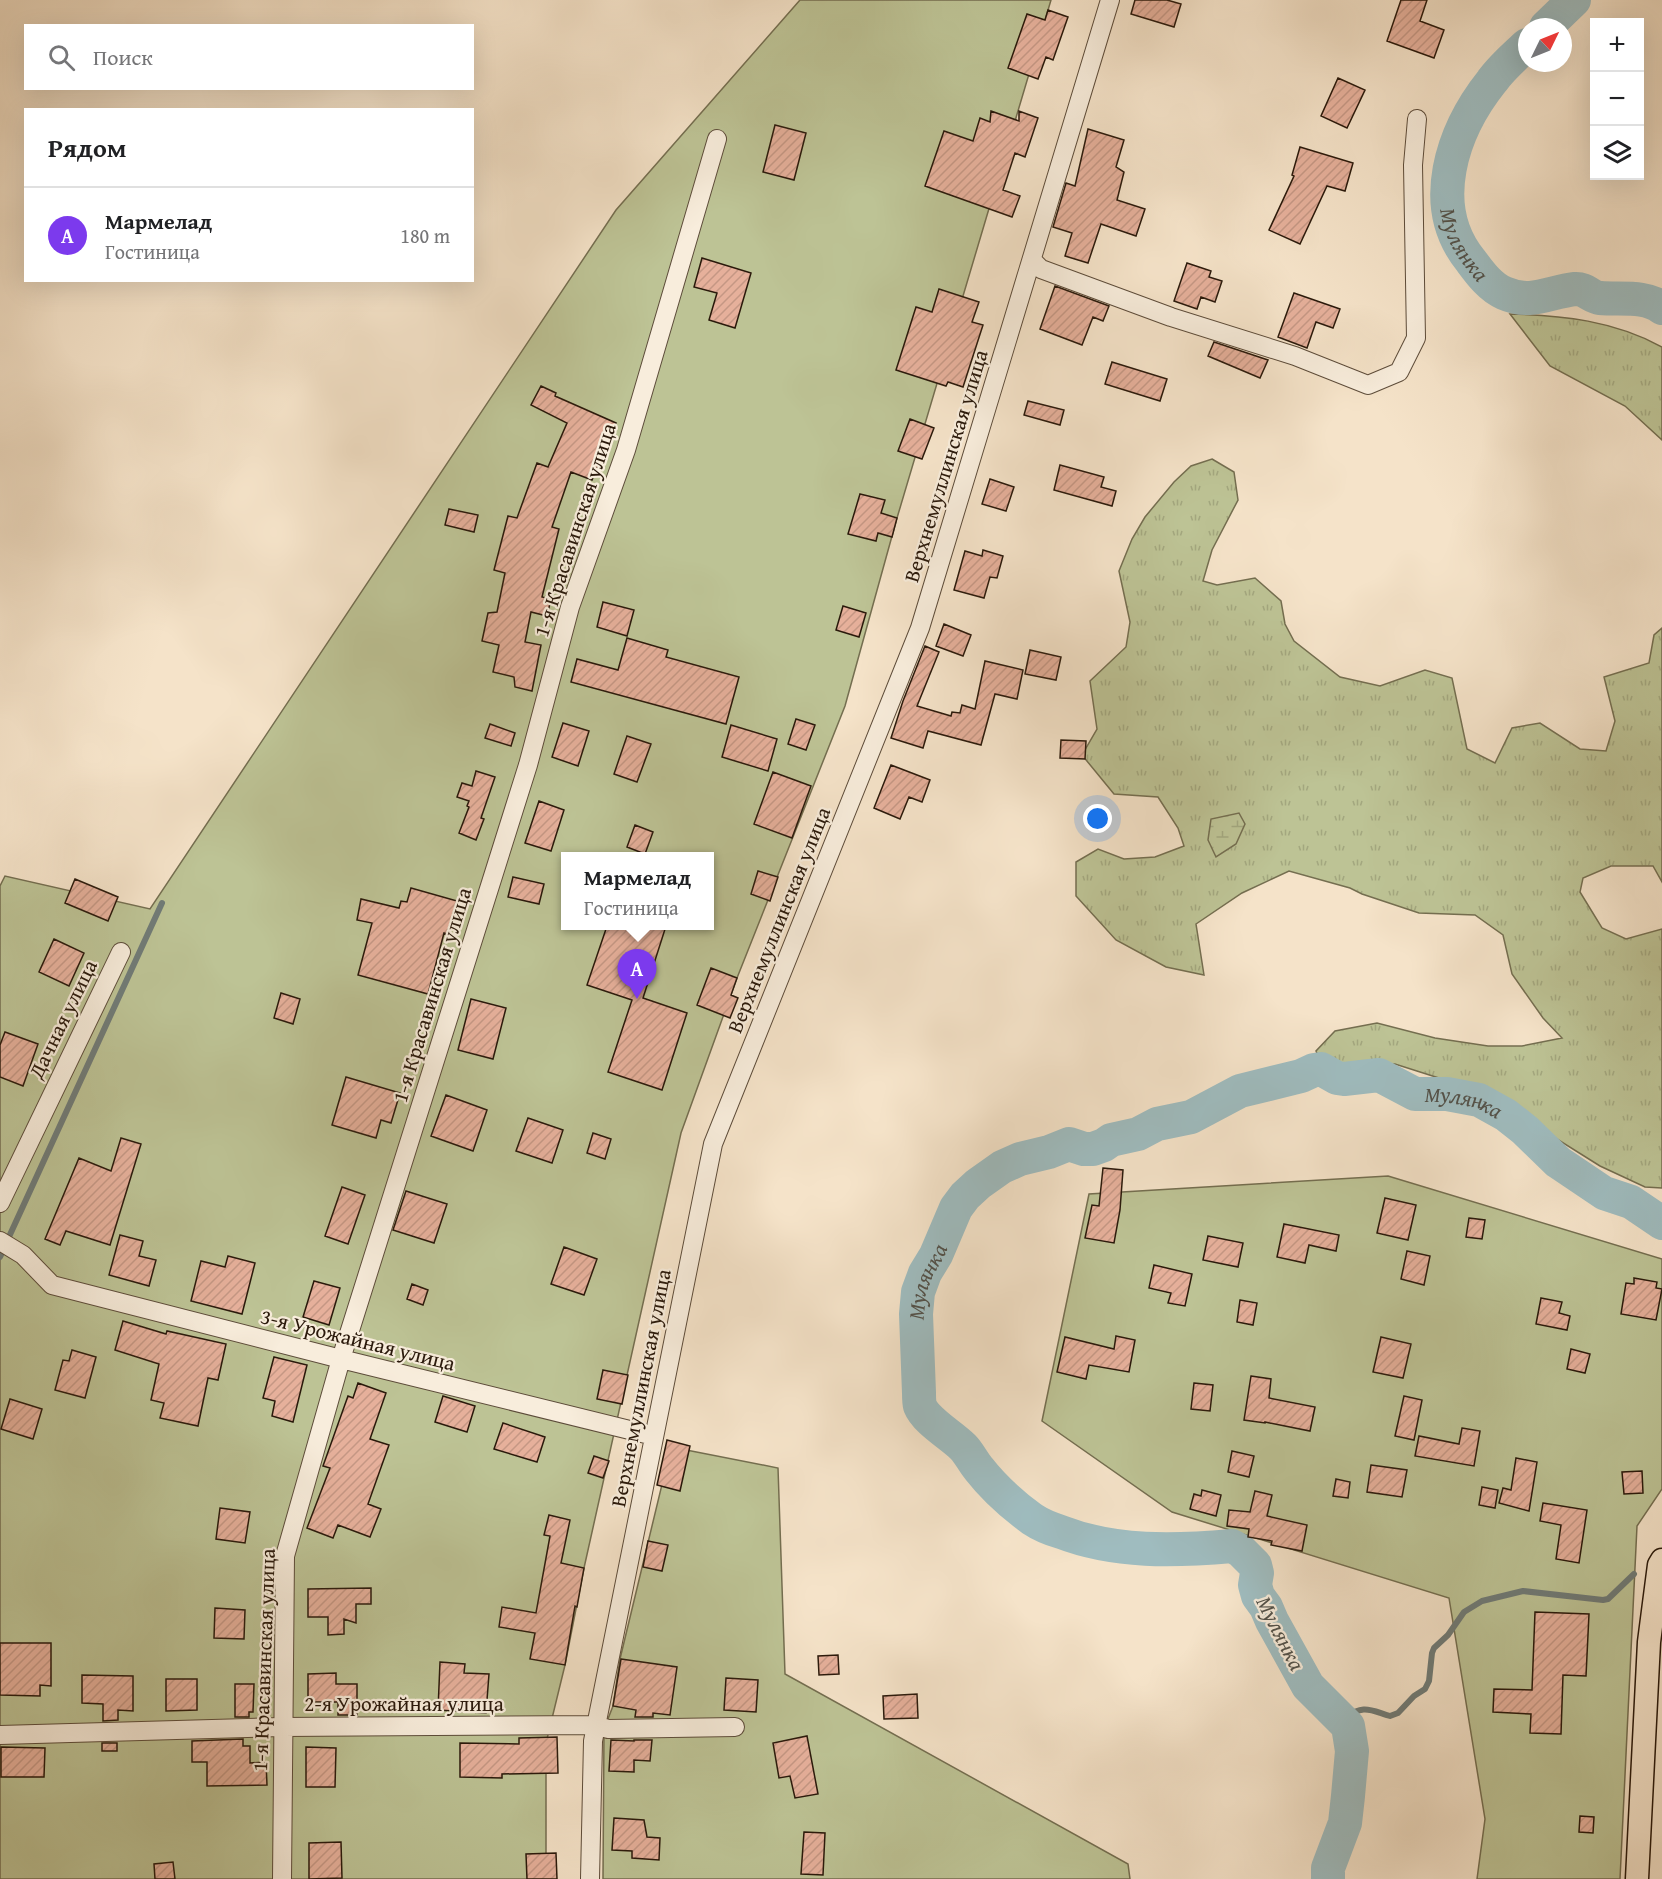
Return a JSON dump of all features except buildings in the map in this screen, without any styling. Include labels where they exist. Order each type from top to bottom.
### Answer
[{"type":"main road","points":[[1637,1879],[1649,1642],[1659,1565],[1662,1560]]},
{"type":"street","name":"Верхнемуллинская улица","points":[[590,1879],[593,1741],[713,1144],[920,628],[1110,0]]},
{"type":"street","points":[[1032,260],[1041,269],[1171,316],[1295,356],[1368,385],[1399,372],[1416,338],[1413,165],[1417,119]]},
{"type":"street","name":"1-я Красавинская улица","points":[[282,1879],[285,1556],[341,1359],[528,765],[570,607],[626,450],[717,139]]},
{"type":"street","name":"Дачная улица","points":[[0,1203],[121,952]]},
{"type":"street","name":"3-я Урожайная улица","points":[[0,1241],[23,1255],[52,1286],[654,1436]]},
{"type":"street","name":"2-я Урожайная улица","points":[[0,1735],[282,1727],[596,1725],[608,1729],[735,1727]]},
{"type":"green space","points":[[800,0],[1051,0],[897,518],[845,706],[737,978],[681,1133],[546,1743],[546,1879],[0,1879],[0,886],[5,876],[150,909],[616,210]]},
{"type":"green space","points":[[1510,314],[1569,318],[1607,325],[1662,347],[1662,440],[1625,406],[1550,366]]},
{"type":"green space","points":[[1212,459],[1234,472],[1238,500],[1212,550],[1203,581],[1217,585],[1255,578],[1281,601],[1285,624],[1294,641],[1340,677],[1380,686],[1425,670],[1452,678],[1467,749],[1495,763],[1512,728],[1540,723],[1580,749],[1606,751],[1615,721],[1604,677],[1649,663],[1654,635],[1662,628],[1662,882],[1653,866],[1611,866],[1583,878],[1580,892],[1602,928],[1626,939],[1662,929],[1662,1188],[1645,1187],[1600,1166],[1528,1121],[1505,1101],[1482,1091],[1458,1087],[1442,1079],[1395,1064],[1343,1071],[1330,1069],[1320,1061],[1316,1051],[1335,1031],[1377,1023],[1435,1038],[1488,1046],[1522,1046],[1562,1038],[1543,1018],[1512,974],[1503,935],[1475,915],[1419,913],[1350,888],[1289,871],[1242,893],[1196,924],[1204,975],[1166,967],[1116,940],[1076,896],[1076,862],[1098,849],[1124,859],[1155,857],[1184,846],[1178,828],[1158,797],[1114,794],[1082,755],[1097,729],[1090,681],[1126,647],[1130,622],[1119,571],[1132,539],[1145,517],[1174,482],[1191,466]]},
{"type":"green space","points":[[1239,813],[1245,824],[1236,844],[1216,857],[1208,840],[1211,819]]},
{"type":"green space","points":[[1388,1176],[1662,1259],[1662,1489],[1637,1526],[1620,1879],[1477,1879],[1485,1819],[1449,1598],[1172,1512],[1042,1421],[1089,1194]]},
{"type":"green space","points":[[671,1447],[778,1468],[785,1674],[1128,1864],[1130,1879],[603,1879],[604,1729],[613,1706],[620,1659]]},
{"type":"waterway","name":"Мулянка","points":[[1555,18],[1574,0]]},
{"type":"waterway","name":"Мулянка","points":[[1518,54],[1500,71],[1478,101],[1456,145],[1447,193],[1450,217],[1457,240],[1486,279],[1504,293],[1531,298],[1579,289],[1597,297],[1648,301],[1662,308]]},
{"type":"waterway","points":[[8,1239],[162,903]]},
{"type":"waterway","name":"Мулянка","points":[[1328,1879],[1328,1868],[1345,1823],[1352,1751],[1348,1726],[1308,1686],[1258,1596],[1255,1585],[1257,1573],[1255,1565],[1241,1551],[1232,1546],[1189,1549],[1124,1547],[1082,1539],[1042,1525],[1004,1495],[985,1476],[963,1447],[923,1412],[919,1398],[916,1314],[918,1292],[956,1208],[978,1184],[1002,1167],[1020,1159],[1069,1144],[1084,1149],[1093,1149],[1111,1140],[1138,1134],[1157,1124],[1191,1117],[1240,1091],[1321,1069],[1337,1078],[1344,1079],[1379,1075],[1415,1094],[1447,1094],[1479,1100],[1506,1115],[1558,1162],[1604,1193],[1631,1202],[1662,1223]]},
{"type":"waterway","points":[[1342,1718],[1366,1709],[1390,1716],[1398,1713],[1414,1696],[1425,1689],[1429,1681],[1434,1648],[1448,1635],[1464,1612],[1482,1601],[1523,1591],[1603,1600],[1608,1599],[1634,1574]]},
{"type":"place","name":"Мармелад","points":[[637,999]]}]
